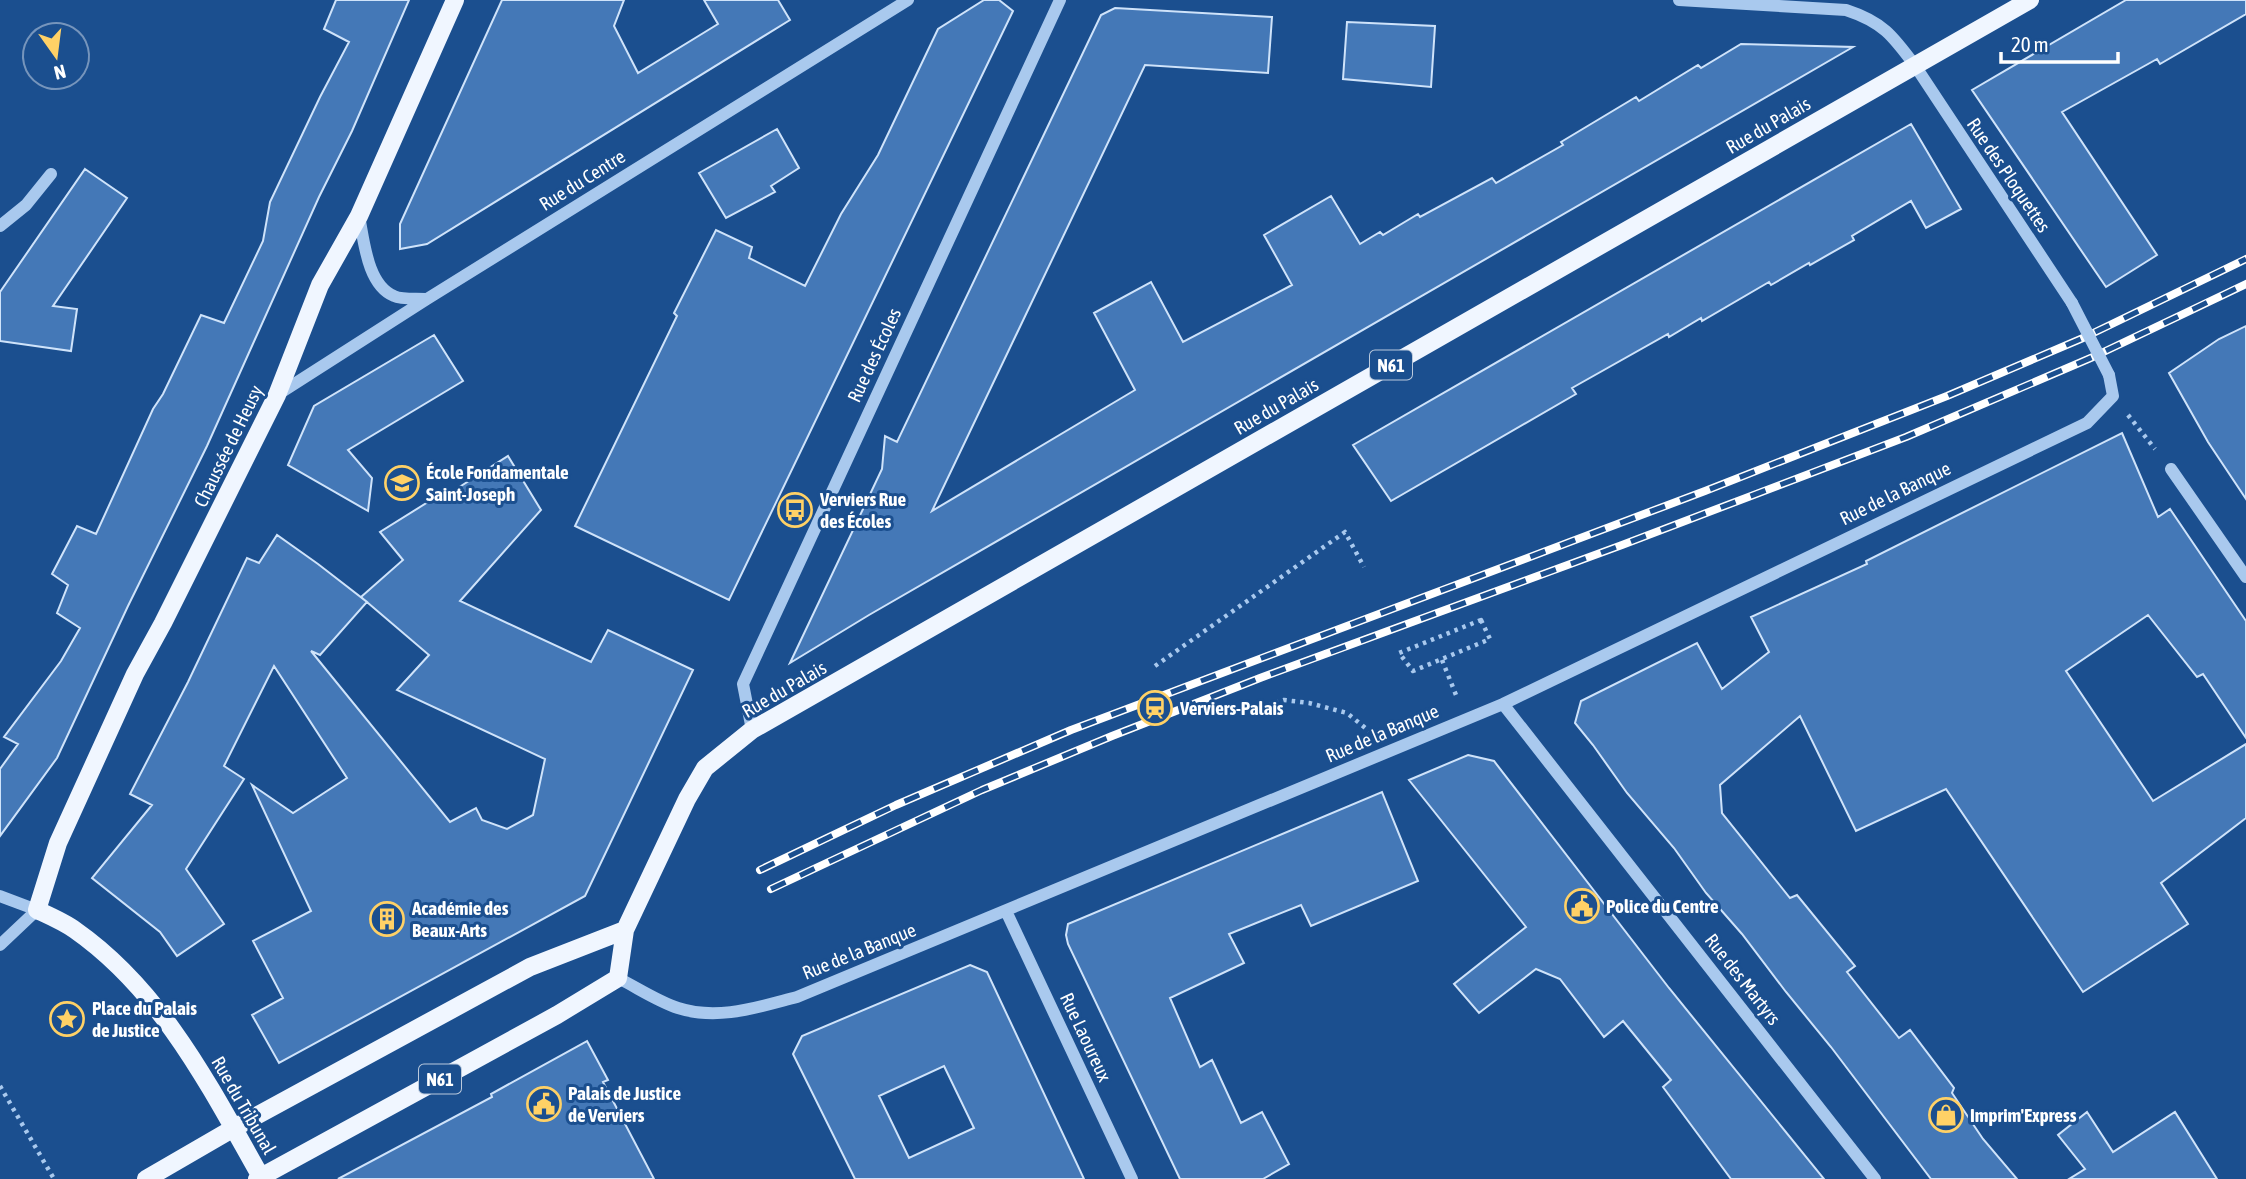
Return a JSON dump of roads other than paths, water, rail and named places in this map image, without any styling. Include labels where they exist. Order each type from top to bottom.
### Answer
[{"type":"main road","name":"Chaussée de Heusy","points":[[37,910],[58,843],[135,674],[277,395],[320,285],[359,216],[455,0]]},
{"type":"main road","name":"Rue du Palais","points":[[625,930],[687,799],[705,768],[752,730],[2030,0]]},
{"type":"main road","name":"Rue du Tribunal","points":[[37,910],[74,929],[118,965],[174,1027],[234,1128],[260,1178]]},
{"type":"main road","name":"N61","points":[[260,1178],[557,1015],[618,978],[625,930]]},
{"type":"main road","points":[[146,1179],[234,1128],[530,967],[625,930]]},
{"type":"street","name":"Rue du Centre","points":[[277,395],[908,0]]},
{"type":"street","name":"Rue des Écoles","points":[[752,730],[743,684],[1060,0]]},
{"type":"street","name":"Rue des Ploquettes","points":[[1679,0],[1846,10],[1868,18],[1886,30],[1916,67],[2072,303],[2109,374],[2113,396]]},
{"type":"street","points":[[0,226],[26,205],[51,174]]},
{"type":"street","points":[[359,216],[368,264],[378,282],[393,296],[427,299]]},
{"type":"street","name":"Rue de la Banque","points":[[618,978],[676,1008],[694,1012],[731,1014],[797,997],[1503,704],[2087,423],[2113,396]]},
{"type":"street","points":[[2171,469],[2246,577]]},
{"type":"street","name":"Rue des Martyrs","points":[[1503,704],[1875,1179]]},
{"type":"street","points":[[0,896],[37,910],[0,945]]},
{"type":"street","name":"Rue Laoureux","points":[[1006,911],[1132,1179]]},
{"type":"railway","points":[[760,870],[896,805],[1071,730],[1705,491],[1947,396],[2083,338],[2246,259]]},
{"type":"railway","points":[[771,889],[982,790],[1112,736],[1260,678],[1906,437],[2093,357],[2246,284]]},
{"type":"place","name":"École Fondamentale Saint-Joseph","points":[[402,483]]},
{"type":"place","name":"Verviers Rue des Écoles","points":[[795,510]]},
{"type":"place","name":"Verviers-Palais","points":[[1155,708]]},
{"type":"place","name":"Police du Centre","points":[[1582,906]]},
{"type":"place","name":"Académie des Beaux-Arts","points":[[387,919]]},
{"type":"place","name":"Place du Palais de Justice","points":[[67,1019]]},
{"type":"place","name":"Palais de Justice de Verviers","points":[[544,1104]]},
{"type":"place","name":"Imprim'Express","points":[[1946,1115]]}]
